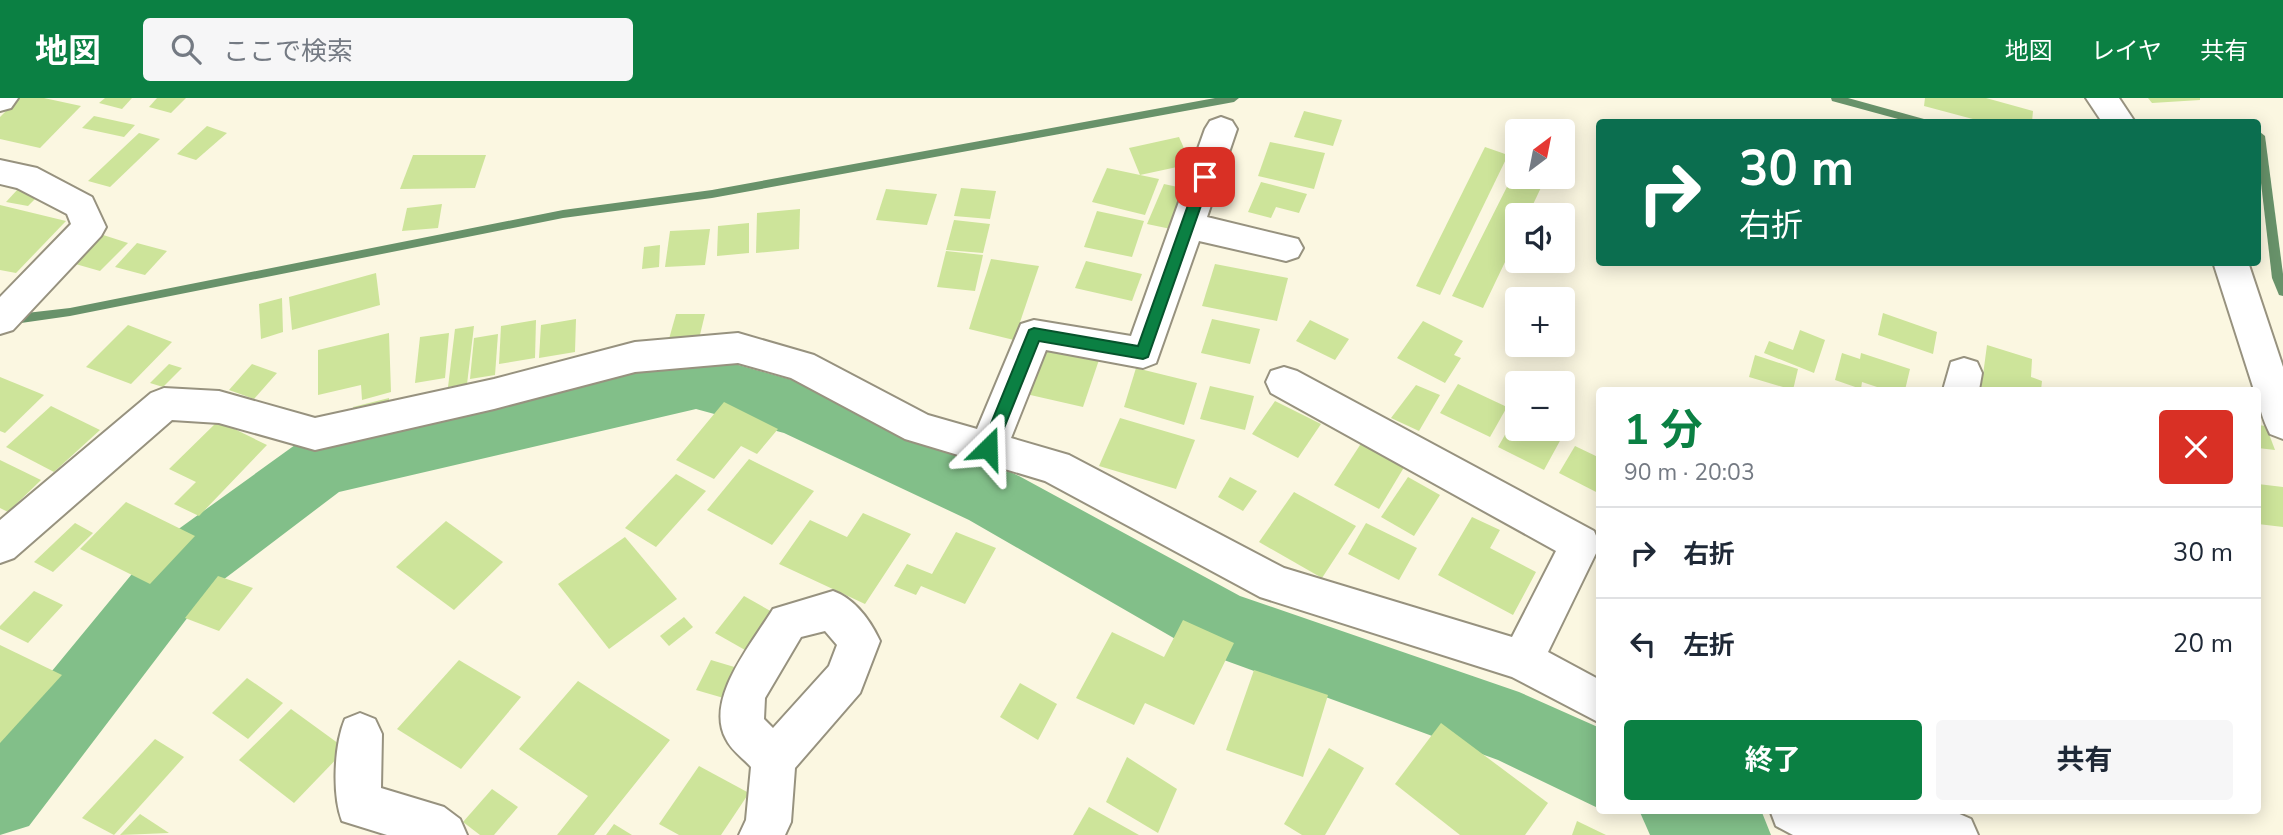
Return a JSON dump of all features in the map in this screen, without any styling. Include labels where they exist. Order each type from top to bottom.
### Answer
[{"type":"street","points":[[2102,98],[2117,119]]},
{"type":"street","points":[[988,448],[1034,334],[1143,353],[1221,129]]},
{"type":"street","points":[[0,172],[25,177],[80,205],[89,227],[0,320]]},
{"type":"street","points":[[1188,225],[1286,248]]},
{"type":"street","points":[[2231,266],[2283,423]]},
{"type":"street","points":[[0,545],[164,404],[219,407],[315,434],[495,394],[635,357],[738,348],[801,366],[918,428],[1055,467],[1274,584],[1522,660],[1596,701]]},
{"type":"street","points":[[1284,382],[1580,544],[1522,660]]},
{"type":"street","points":[[360,734],[358,805],[428,823],[444,835]]},
{"type":"street","points":[[762,835],[768,822],[774,759]]},
{"type":"street","points":[[1799,814],[1814,822],[1928,825]]},
{"type":"building","points":[[19,98],[44,98],[81,106],[40,148],[0,139],[0,117]]},
{"type":"building","points":[[105,98],[132,98],[122,109],[99,103]]},
{"type":"building","points":[[157,98],[186,98],[171,113],[149,107]]},
{"type":"building","points":[[1925,98],[1986,98],[2033,111],[2032,119],[1973,119],[1924,106]]},
{"type":"building","points":[[2148,98],[2200,98],[2200,100],[2152,103]]},
{"type":"building","points":[[1304,111],[1342,120],[1333,146],[1294,137]]},
{"type":"building","points":[[94,116],[135,125],[124,137],[82,128]]},
{"type":"building","points":[[207,126],[227,133],[196,160],[177,154]]},
{"type":"building","points":[[139,133],[160,139],[110,187],[88,181]]},
{"type":"building","points":[[1179,137],[1191,164],[1140,175],[1129,148]]},
{"type":"building","points":[[1270,142],[1325,153],[1314,189],[1258,176]]},
{"type":"building","points":[[1485,147],[1505,154],[1505,161],[1440,295],[1416,286]]},
{"type":"building","points":[[413,155],[486,155],[475,188],[400,189]]},
{"type":"building","points":[[1107,168],[1159,179],[1145,215],[1092,202]]},
{"type":"building","points":[[1261,182],[1307,194],[1299,213],[1276,207],[1271,218],[1248,212]]},
{"type":"building","points":[[1164,184],[1187,189],[1171,229],[1147,224]]},
{"type":"building","points":[[961,188],[996,191],[990,219],[954,216]]},
{"type":"building","points":[[18,189],[40,194],[28,206],[6,202]]},
{"type":"building","points":[[886,189],[937,194],[927,225],[876,220]]},
{"type":"building","points":[[1506,189],[1540,189],[1534,203],[1505,203],[1505,262],[1483,308],[1452,296]]},
{"type":"building","points":[[442,204],[438,228],[402,231],[407,208]]},
{"type":"building","points":[[0,205],[66,221],[16,273],[0,270]]},
{"type":"building","points":[[800,209],[799,249],[756,253],[757,213]]},
{"type":"building","points":[[1097,211],[1144,221],[1132,257],[1084,247]]},
{"type":"building","points":[[954,220],[990,224],[983,253],[946,250]]},
{"type":"building","points":[[749,223],[749,253],[717,256],[718,226]]},
{"type":"building","points":[[710,229],[705,265],[665,267],[670,231]]},
{"type":"building","points":[[94,232],[128,243],[100,271],[65,261]]},
{"type":"building","points":[[137,243],[167,251],[145,275],[115,267]]},
{"type":"building","points":[[660,245],[659,267],[642,269],[644,247]]},
{"type":"building","points":[[946,251],[983,255],[975,291],[937,287]]},
{"type":"building","points":[[991,259],[1039,266],[1014,340],[969,329]]},
{"type":"building","points":[[1086,261],[1142,274],[1132,301],[1075,288]]},
{"type":"building","points":[[1215,264],[1288,278],[1277,321],[1202,306]]},
{"type":"building","points":[[376,273],[380,305],[292,330],[289,297]]},
{"type":"building","points":[[282,298],[283,332],[261,339],[259,304]]},
{"type":"building","points":[[1883,313],[1937,332],[1933,354],[1878,335]]},
{"type":"building","points":[[676,314],[705,314],[699,339],[669,339]]},
{"type":"building","points":[[576,319],[575,352],[539,358],[541,325]]},
{"type":"building","points":[[1212,319],[1260,329],[1250,364],[1201,353]]},
{"type":"building","points":[[536,320],[535,358],[499,364],[501,326]]},
{"type":"building","points":[[1310,320],[1349,339],[1335,360],[1296,341]]},
{"type":"building","points":[[1423,321],[1463,341],[1454,355],[1461,358],[1445,383],[1397,358]]},
{"type":"building","points":[[128,325],[172,342],[131,384],[86,367]]},
{"type":"building","points":[[474,326],[467,384],[448,387],[455,329]]},
{"type":"building","points":[[1800,330],[1825,340],[1814,373],[1764,353],[1769,341],[1793,350]]},
{"type":"building","points":[[389,333],[391,392],[362,400],[361,385],[318,395],[318,350]]},
{"type":"building","points":[[449,333],[445,378],[415,383],[420,337]]},
{"type":"building","points":[[498,334],[495,375],[470,379],[474,338]]},
{"type":"building","points":[[1044,345],[1100,357],[1083,407],[1026,394]]},
{"type":"building","points":[[1987,345],[2032,359],[2031,377],[2042,381],[2041,387],[1981,387]]},
{"type":"building","points":[[1842,353],[1860,359],[1861,353],[1910,369],[1906,387],[1877,387],[1862,382],[1861,387],[1855,387],[1835,380]]},
{"type":"building","points":[[1755,355],[1798,369],[1794,387],[1783,387],[1749,377]]},
{"type":"building","points":[[169,364],[182,368],[163,387],[150,383]]},
{"type":"building","points":[[252,364],[277,373],[254,399],[229,390]]},
{"type":"building","points":[[1136,368],[1197,383],[1184,425],[1124,407]]},
{"type":"building","points":[[0,377],[44,395],[5,433],[0,431]]},
{"type":"building","points":[[1458,384],[1505,406],[1490,437],[1440,413]]},
{"type":"building","points":[[1416,385],[1440,395],[1419,431],[1391,418]]},
{"type":"building","points":[[1210,386],[1254,396],[1245,430],[1200,419]]},
{"type":"building","points":[[389,398],[389,412],[353,421],[353,407]]},
{"type":"building","points":[[1275,401],[1321,424],[1298,458],[1252,434]]},
{"type":"building","points":[[724,402],[778,429],[757,454],[741,446],[714,479],[676,460]]},
{"type":"building","points":[[51,406],[100,430],[54,472],[6,447]]},
{"type":"building","points":[[1120,418],[1195,440],[1176,489],[1099,466]]},
{"type":"building","points":[[218,421],[267,445],[199,516],[174,504],[196,482],[169,469]]},
{"type":"building","points":[[2261,425],[2266,426],[2275,450],[2261,448]]},
{"type":"building","points":[[1505,435],[1505,441],[1560,441],[1544,470],[1498,447]]},
{"type":"building","points":[[1362,442],[1406,464],[1379,509],[1334,485]]},
{"type":"building","points":[[1575,446],[1596,456],[1596,492],[1559,473]]},
{"type":"building","points":[[749,459],[814,491],[772,545],[707,510]]},
{"type":"building","points":[[0,460],[41,480],[8,512],[0,508]]},
{"type":"building","points":[[676,474],[706,491],[656,547],[625,528]]},
{"type":"building","points":[[1230,477],[1257,491],[1243,511],[1218,497]]},
{"type":"building","points":[[1408,477],[1440,495],[1414,536],[1381,517]]},
{"type":"building","points":[[2261,484],[2283,487],[2283,527],[2261,524]]},
{"type":"building","points":[[1294,492],[1356,526],[1322,578],[1259,542]]},
{"type":"building","points":[[126,502],[195,536],[150,584],[80,549]]},
{"type":"building","points":[[863,513],[911,534],[865,604],[779,564],[810,520],[847,537]]},
{"type":"building","points":[[1472,517],[1500,530],[1490,548],[1536,572],[1513,615],[1438,575]]},
{"type":"building","points":[[446,521],[503,562],[454,610],[396,567]]},
{"type":"building","points":[[75,523],[93,533],[53,572],[34,562]]},
{"type":"building","points":[[1366,523],[1417,548],[1399,580],[1348,554]]},
{"type":"building","points":[[956,532],[996,548],[965,604],[921,586],[916,595],[894,586],[907,564],[932,574]]},
{"type":"building","points":[[625,537],[677,599],[609,649],[558,584]]},
{"type":"building","points":[[218,576],[253,588],[219,631],[185,618]]},
{"type":"building","points":[[34,591],[63,605],[28,643],[0,629],[0,626]]},
{"type":"building","points":[[744,596],[774,613],[745,650],[715,633]]},
{"type":"building","points":[[684,617],[693,627],[669,646],[660,636]]},
{"type":"building","points":[[1183,620],[1234,643],[1194,725],[1145,703],[1134,725],[1076,698],[1112,632],[1164,657]]},
{"type":"building","points":[[0,645],[62,675],[0,743]]},
{"type":"building","points":[[459,660],[521,697],[461,769],[397,729]]},
{"type":"building","points":[[711,660],[741,669],[727,699],[696,690]]},
{"type":"building","points":[[1254,670],[1328,695],[1303,777],[1226,750]]},
{"type":"building","points":[[247,678],[283,703],[248,739],[212,713]]},
{"type":"building","points":[[578,681],[670,740],[594,835],[557,835],[588,796],[519,749]]},
{"type":"building","points":[[1020,683],[1057,704],[1038,740],[1000,717]]},
{"type":"building","points":[[291,709],[346,749],[294,803],[239,760]]},
{"type":"building","points":[[1441,723],[1548,803],[1525,835],[1460,835],[1395,784]]},
{"type":"building","points":[[155,739],[184,757],[114,835],[82,818]]},
{"type":"building","points":[[1329,748],[1364,768],[1325,835],[1302,835],[1284,824]]},
{"type":"building","points":[[1127,757],[1177,789],[1158,833],[1106,802]]},
{"type":"building","points":[[699,766],[749,793],[721,835],[679,835],[659,824]]},
{"type":"building","points":[[492,789],[518,807],[494,835],[480,835],[463,822]]},
{"type":"building","points":[[1089,807],[1139,835],[1073,835]]},
{"type":"building","points":[[140,814],[169,833],[120,835]]},
{"type":"building","points":[[1577,821],[1606,835],[1572,835]]},
{"type":"building","points":[[614,824],[632,835],[606,835]]},
{"type":"waterway","points":[[0,321],[70,312],[563,214],[712,194],[1234,98]]},
{"type":"waterway","points":[[1836,98],[1910,119]]},
{"type":"waterway","points":[[2261,144],[2278,278],[2283,292]]},
{"type":"waterway","points":[[0,797],[181,569],[320,466],[696,381],[800,409],[994,498],[1218,623],[1519,730],[1596,768]]},
{"type":"waterway","points":[[1688,814],[1730,835]]},
{"type":"route","points":[[988,448],[1034,334],[1143,353],[1205,177]]}]
